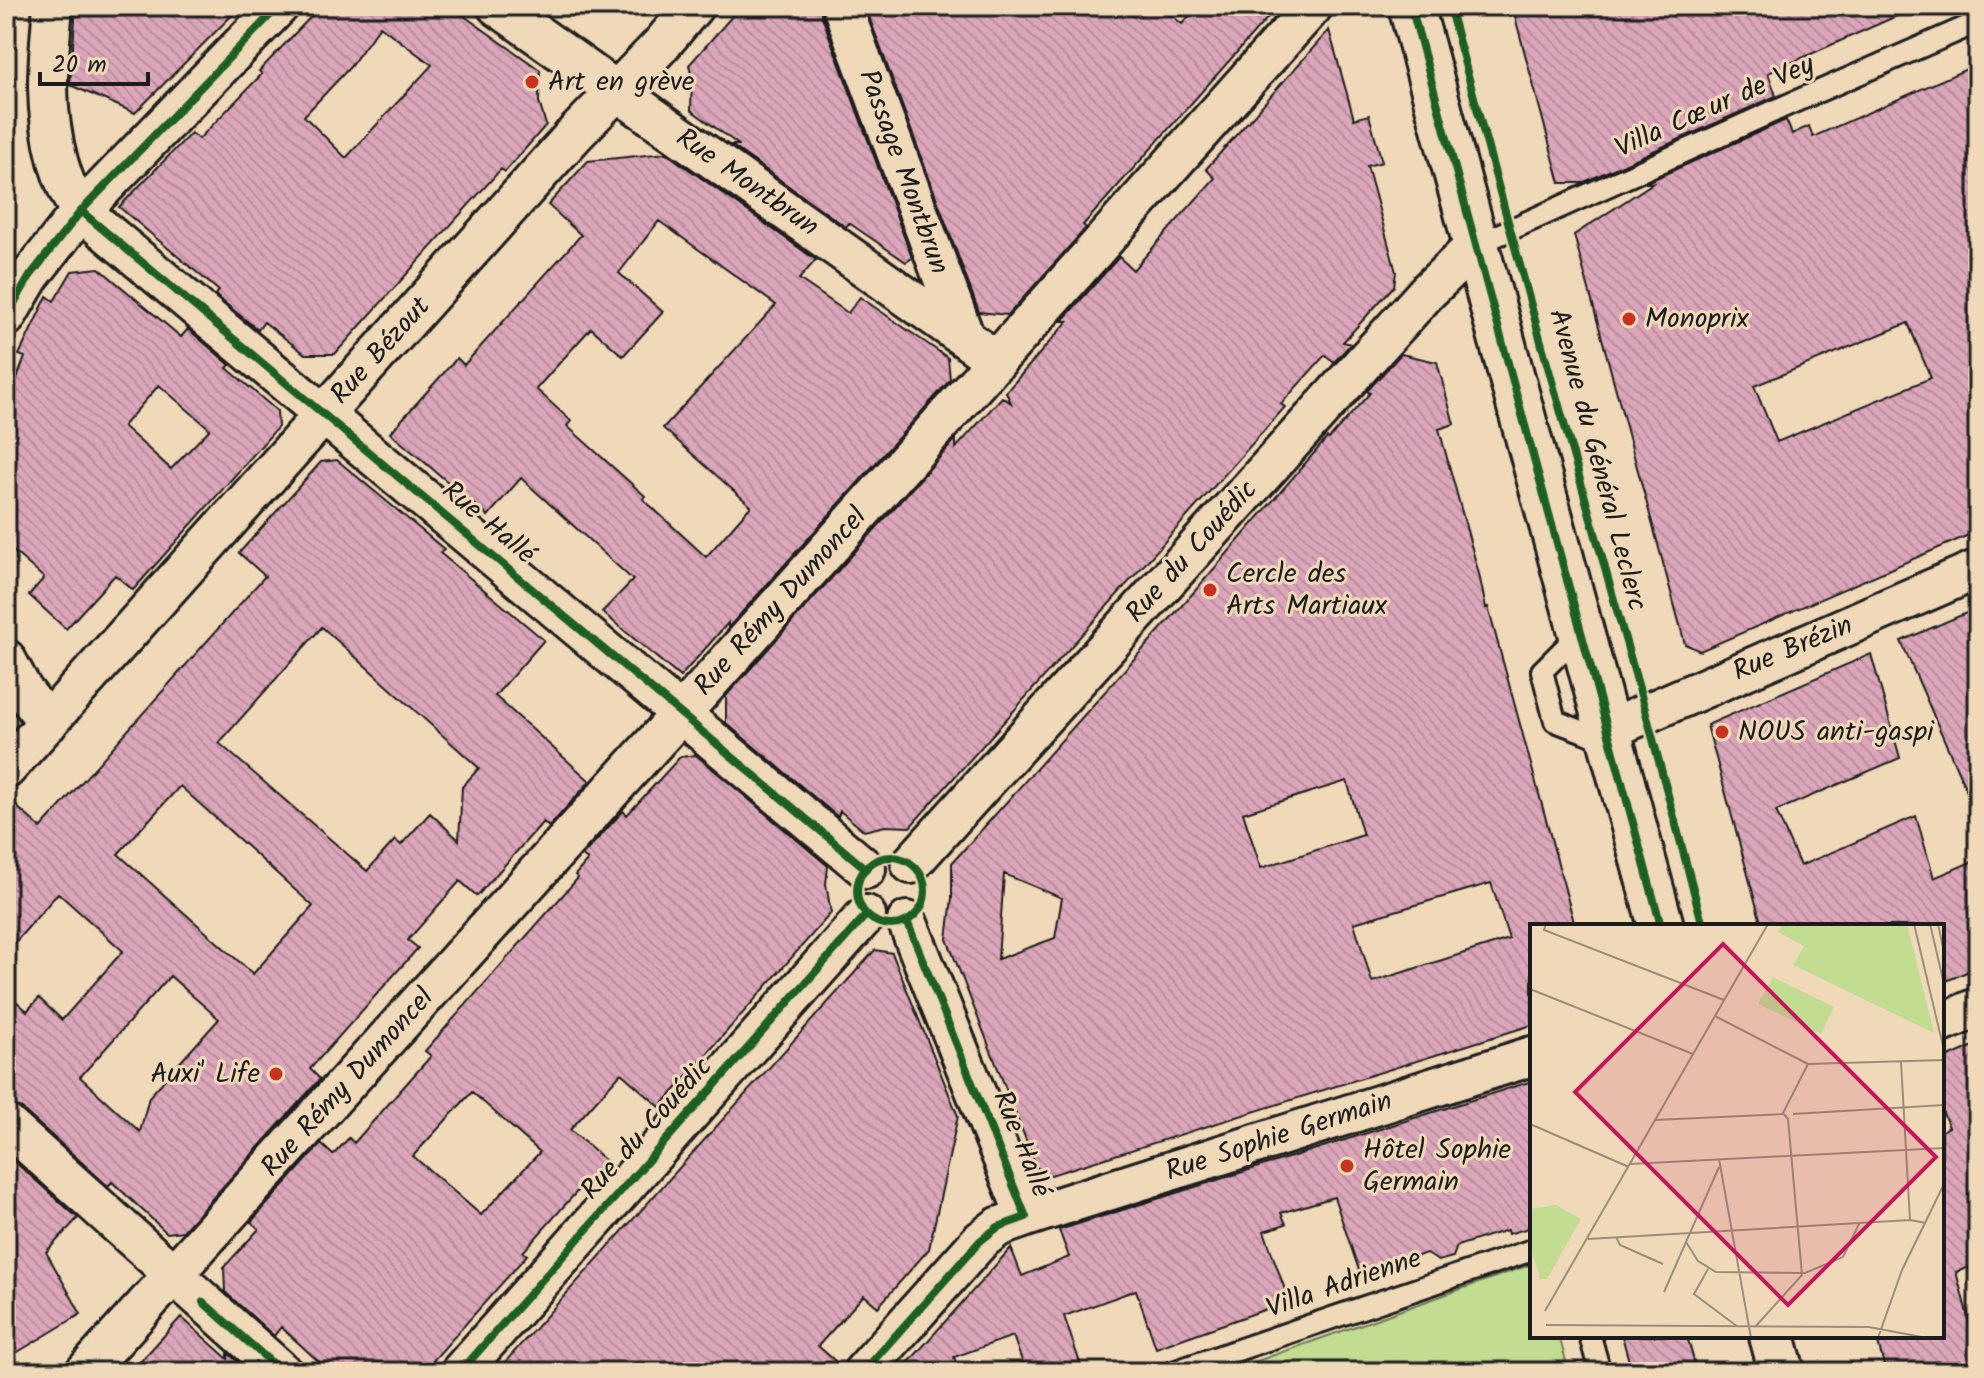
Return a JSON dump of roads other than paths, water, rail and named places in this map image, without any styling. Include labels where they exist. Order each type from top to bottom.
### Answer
[{"type":"main road","points":[[1411,6],[1660,924]]},
{"type":"main road","points":[[1773,1338],[1782,1372]]},
{"type":"street","points":[[53,6],[46,82],[48,115],[63,179],[81,211]]},
{"type":"street","points":[[6,317],[30,276],[81,211],[279,6]]},
{"type":"street","name":"Rue Montbrun","points":[[497,6],[997,361]]},
{"type":"street","name":"Rue Bézout","points":[[6,769],[573,136],[661,45],[694,6]]},
{"type":"street","name":"Passage Montbrun","points":[[842,6],[965,338]]},
{"type":"street","name":"Rue Rémy Dumoncel","points":[[85,1372],[681,714],[1313,6]]},
{"type":"street","name":"Rue Hallé","points":[[81,211],[866,869]]},
{"type":"street","name":"Rue du Couédic","points":[[911,864],[1428,291],[1476,245]]},
{"type":"street","name":"Rue Brézin","points":[[1609,736],[1978,569]]},
{"type":"street","points":[[6,659],[22,689],[48,723]]},
{"type":"street","points":[[893,857],[911,864],[924,882],[923,904],[916,914],[897,925],[875,922],[860,907],[857,886],[860,876],[874,861],[883,858],[893,857]]},
{"type":"street","name":"Rue du Couédic","points":[[460,1372],[866,915]]},
{"type":"street","name":"Rue Hallé","points":[[863,1372],[980,1241],[998,1227],[1026,1217],[907,921]]},
{"type":"street","points":[[1944,1022],[1978,1007]]},
{"type":"street","name":"Rue Sophie Germain","points":[[1026,1217],[1530,1057]]},
{"type":"street","points":[[6,1124],[282,1372]]},
{"type":"lane","name":"Villa Cœur de Vey","points":[[1476,245],[1978,22]]},
{"type":"lane","name":"Villa Adrienne","points":[[1173,1372],[1530,1251]]},
{"type":"lane","points":[[1591,1338],[1600,1372]]},
{"type":"place","name":"Art en grève","points":[[532,82]]},
{"type":"place","name":"Monoprix","points":[[1629,319]]},
{"type":"place","name":"Cercle des Arts Martiaux","points":[[1210,590]]},
{"type":"place","name":"NOUS anti-gaspi","points":[[1722,732]]},
{"type":"place","name":"Auxi' Life","points":[[276,1074]]},
{"type":"place","name":"Hôtel Sophie Germain","points":[[1347,1166]]}]
